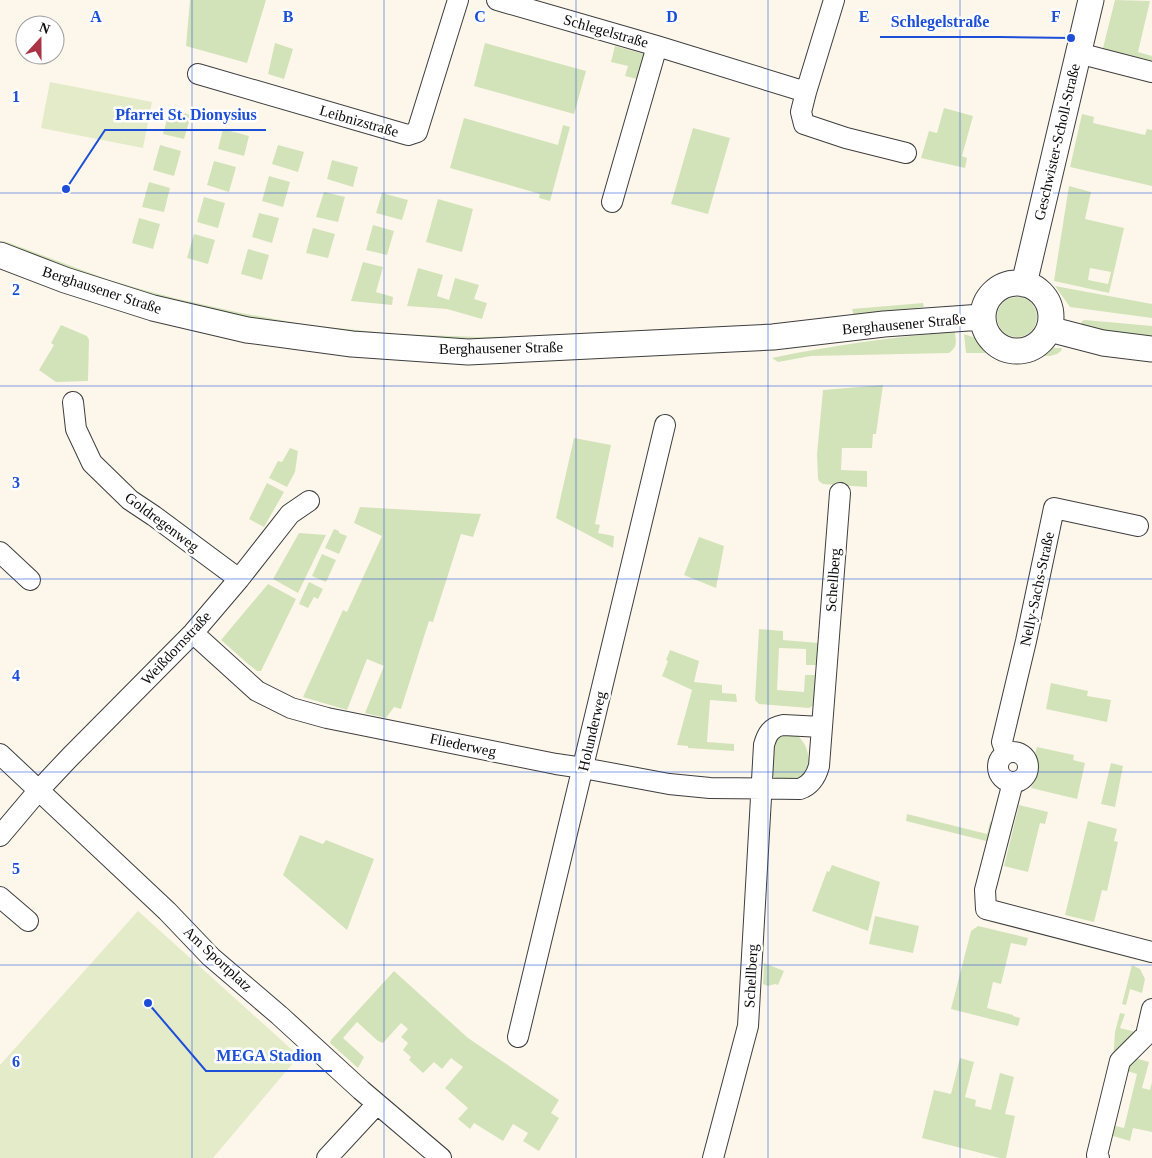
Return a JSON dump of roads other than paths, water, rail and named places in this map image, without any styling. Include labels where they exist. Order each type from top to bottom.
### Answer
[{"type":"street","name":"Leibnizstraße","points":[[198,74],[408,135],[417,132],[458,0]]},
{"type":"street","name":"Schlegelstraße","points":[[497,0],[657,46],[806,92]]},
{"type":"street","points":[[834,0],[800,112],[804,124],[846,138],[906,153]]},
{"type":"street","name":"Geschwister-Scholl-Straße","points":[[1024,284],[1090,0]]},
{"type":"street","name":"Schlegelstraße","points":[[612,202],[657,46]]},
{"type":"street","points":[[1078,53],[1152,72]]},
{"type":"street","name":"Berghausener Straße","points":[[0,255],[65,280],[153,308],[247,330],[352,344],[468,352],[764,338],[884,324],[982,317]]},
{"type":"street","points":[[1024,284],[1035,288],[1044,296],[1050,306],[1049,329],[1044,338],[1027,350],[1006,350],[996,345],[989,337],[982,317],[984,307],[988,298],[1004,285],[1024,284]]},
{"type":"street","points":[[1049,329],[1104,342],[1152,349]]},
{"type":"street","name":"Goldregenweg","points":[[73,402],[76,428],[92,463],[130,500],[239,578]]},
{"type":"street","name":"Holunderweg","points":[[518,1037],[665,425]]},
{"type":"street","name":"Schellberg","points":[[761,789],[800,790],[808,786],[817,774],[840,493]]},
{"type":"street","name":"Weißdornstraße","points":[[0,836],[70,757],[192,633],[290,514],[309,501]]},
{"type":"street","name":"Nelly-Sachs-Straße","points":[[1138,526],[1054,508],[1026,641],[1002,742],[1006,753],[1018,753],[1023,756],[1027,761],[1027,772],[1020,781],[1013,782],[985,890],[986,909],[1152,952]]},
{"type":"street","points":[[0,552],[30,580]]},
{"type":"street","name":"Fliederweg","points":[[192,633],[257,691],[291,708],[327,718],[556,764],[670,784],[710,788],[761,789]]},
{"type":"street","name":"Schellberg","points":[[713,1158],[748,1026],[761,789],[766,736],[770,730],[783,725],[822,728]]},
{"type":"street","name":"Am Sportplatz","points":[[0,754],[167,911],[210,956],[280,1015],[377,1104],[441,1158]]},
{"type":"street","points":[[0,897],[28,921]]},
{"type":"street","points":[[1099,1158],[1097,1156],[1120,1061],[1146,1035],[1152,1009]]},
{"type":"street","points":[[327,1158],[377,1104]]},
{"type":"place","name":"Schlegelstraße","points":[[1071,38]]},
{"type":"place","name":"Pfarrei St. Dionysius","points":[[66,189]]},
{"type":"place","name":"MEGA Stadion","points":[[148,1003]]}]
